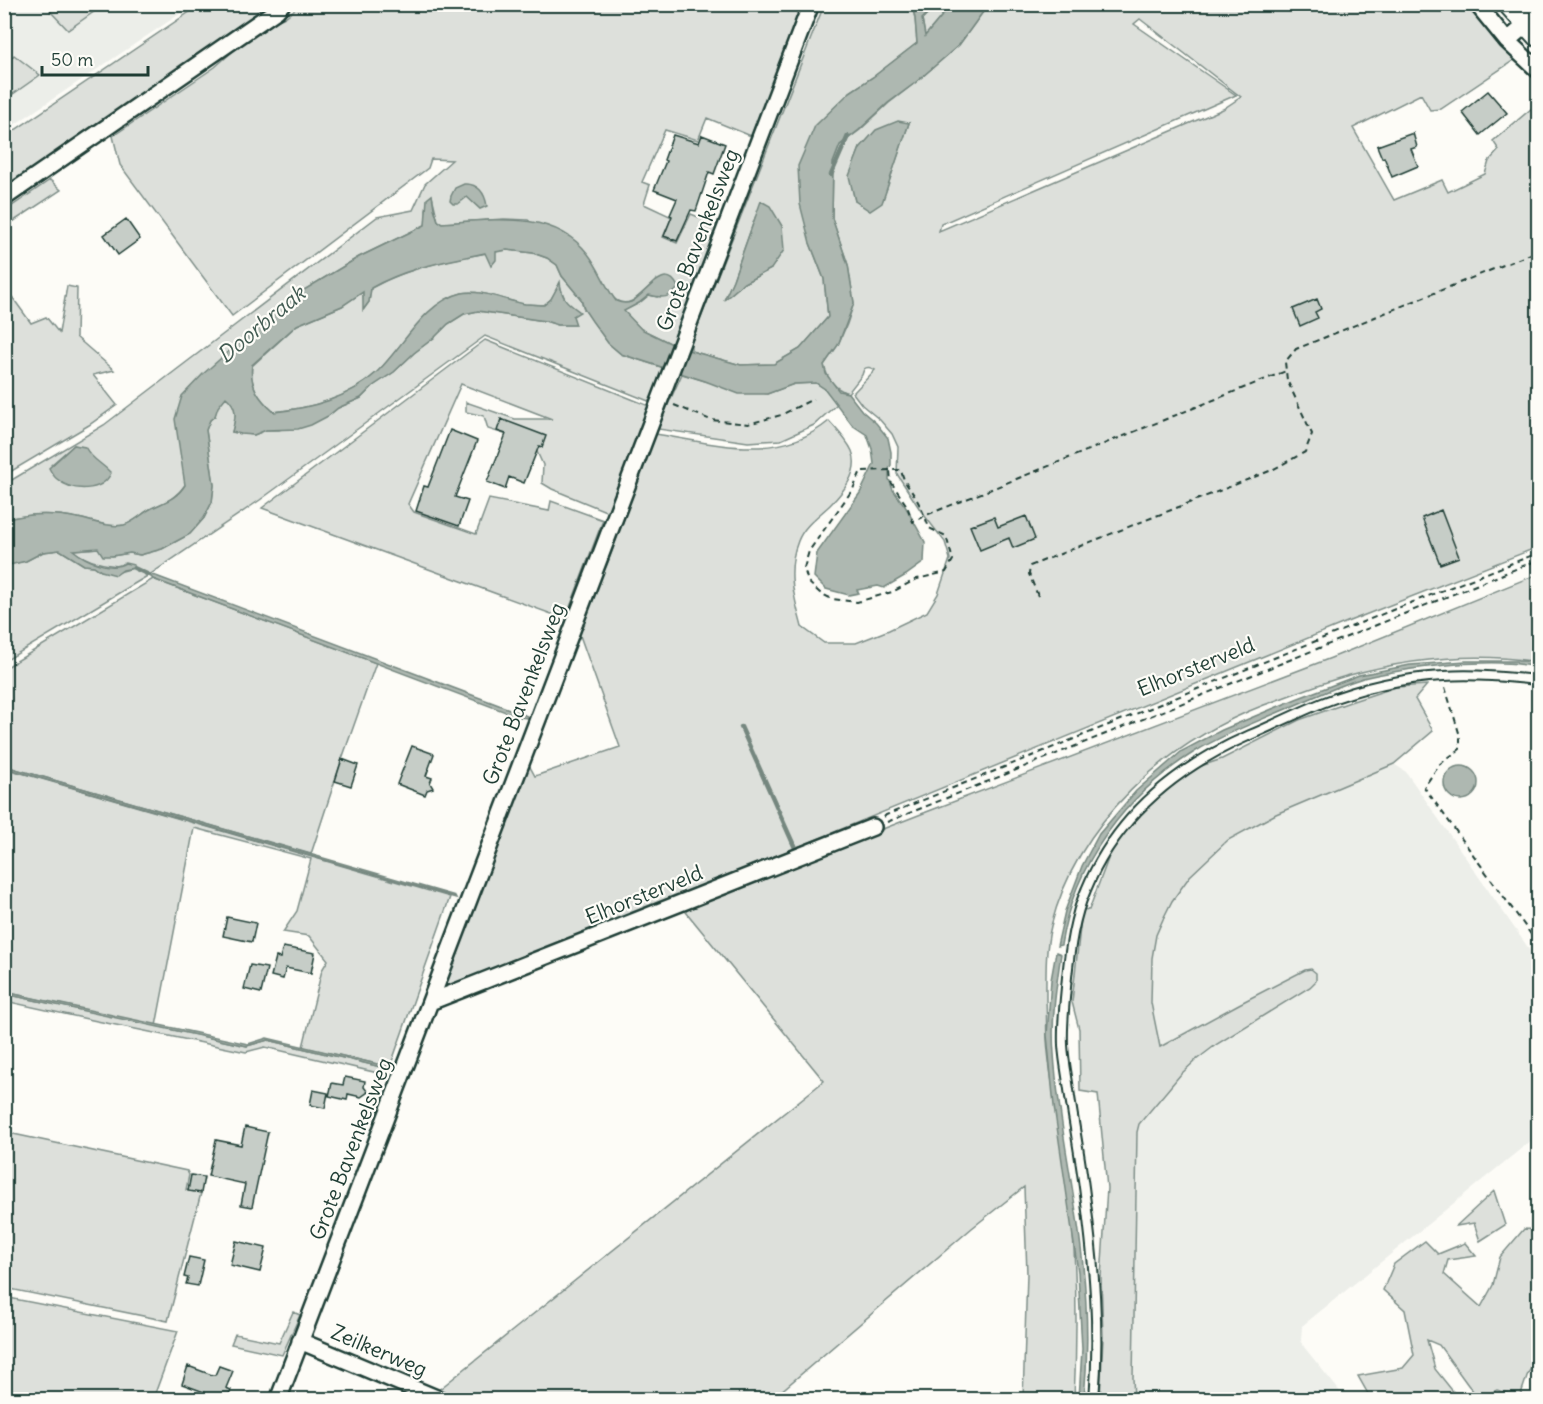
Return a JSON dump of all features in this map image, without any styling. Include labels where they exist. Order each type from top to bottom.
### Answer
[{"type":"main road","points":[[1511,4],[1535,22]]},
{"type":"street","points":[[4,198],[277,10],[282,4]]},
{"type":"street","name":"Grote Bavenkelsweg","points":[[278,1400],[811,4]]},
{"type":"street","points":[[1477,4],[1507,40],[1539,70]]},
{"type":"street","points":[[1507,40],[1535,22]]},
{"type":"street","name":"Elhorsterveld","points":[[430,1002],[873,827]]},
{"type":"street","name":"Zeilkerweg","points":[[300,1341],[441,1400]]},
{"type":"lane","points":[[1094,1400],[1096,1325],[1094,1266],[1063,1044],[1064,1004],[1075,924],[1085,892],[1101,858],[1120,829],[1143,804],[1170,781],[1195,764],[1241,739],[1322,703],[1358,691],[1441,676],[1481,675],[1539,680]]},
{"type":"path","points":[[1038,596],[1029,574],[1030,566],[1272,470],[1305,452],[1312,434],[1287,380],[1285,362],[1296,349],[1539,251]]},
{"type":"path","points":[[891,470],[891,482],[907,506],[913,522],[1286,371]]},
{"type":"path","points":[[658,401],[711,420],[748,424],[781,415],[813,399]]},
{"type":"path","points":[[901,470],[904,481],[917,500],[924,516],[929,528],[946,536],[953,560],[946,572],[917,579],[892,592],[857,602],[832,599],[820,593],[808,582],[804,568],[809,551],[853,489],[861,471],[901,470]]},
{"type":"path","name":"Elhorsterveld","points":[[873,827],[886,815],[1374,617],[1539,553]]},
{"type":"path","name":"Elhorsterveld","points":[[873,827],[1539,560]]},
{"type":"path","points":[[1441,676],[1460,736],[1460,749],[1440,764],[1424,787],[1539,944]]},
{"type":"shaded area","points":[[57,4],[86,5],[95,11],[68,30],[50,11]]},
{"type":"shaded area","points":[[5,5],[193,5],[5,131]]},
{"type":"shaded area","points":[[200,5],[268,5],[5,187],[5,137]]},
{"type":"shaded area","points":[[296,5],[803,5],[751,136],[707,118],[698,140],[665,130],[642,182],[650,185],[644,204],[672,217],[663,237],[677,243],[691,214],[721,226],[672,344],[641,329],[623,311],[649,295],[657,297],[656,280],[635,300],[623,303],[617,301],[528,220],[504,219],[442,223],[438,221],[432,196],[426,209],[425,225],[359,257],[294,296],[261,323],[183,462],[185,485],[174,496],[132,522],[119,526],[59,515],[32,515],[5,520],[5,484],[104,425],[377,217],[413,210],[425,184],[452,160],[431,159],[428,168],[232,316],[120,165],[113,136],[215,67],[269,24],[294,10]],"holes":[[[74,445],[85,448],[95,461],[52,464]]]},
{"type":"shaded area","points":[[824,5],[912,5],[917,43],[850,92],[810,243],[824,279],[828,317],[800,349],[774,364],[741,365],[691,351],[691,343]],"holes":[[[755,218],[771,269],[744,283],[725,299]]]},
{"type":"shaded area","points":[[936,5],[951,5],[925,36],[922,19]]},
{"type":"shaded area","points":[[988,5],[1472,5],[1517,58],[1441,109],[1430,110],[1421,94],[1353,128],[1394,200],[1442,180],[1448,192],[1485,174],[1489,161],[1499,150],[1493,141],[1538,103],[1538,547],[1352,620],[441,993],[529,765],[535,776],[620,747],[578,630],[608,562],[655,434],[723,445],[767,446],[789,442],[809,434],[829,421],[842,435],[854,458],[852,473],[841,493],[804,530],[794,552],[792,563],[792,584],[802,627],[824,643],[856,643],[889,630],[927,612],[938,594],[950,559],[945,542],[897,474],[898,447],[892,434],[853,393],[875,370],[868,367],[864,369],[848,393],[839,389],[832,382],[824,365],[838,345],[854,303],[848,265],[832,218],[833,163],[840,145],[959,45]],"holes":[[[1140,19],[1241,97],[1223,109],[939,231],[941,224],[1236,95],[1134,24]],[[909,123],[882,202],[855,201],[850,176],[860,148]]]},
{"type":"shaded area","points":[[14,55],[40,75],[13,94],[5,85],[5,65]]},
{"type":"shaded area","points":[[50,180],[61,190],[5,227],[5,211]]},
{"type":"shaded area","points":[[507,250],[533,253],[557,265],[562,276],[581,299],[584,309],[608,343],[621,354],[664,368],[651,402],[485,336],[260,500],[149,575],[5,661],[5,565],[26,561],[43,552],[60,550],[84,565],[94,566],[101,571],[119,572],[133,568],[94,561],[72,550],[99,548],[112,556],[130,553],[140,555],[162,549],[190,534],[204,518],[212,502],[214,485],[206,430],[217,407],[226,396],[235,409],[232,432],[254,435],[266,430],[279,430],[329,415],[338,408],[361,398],[448,324],[464,314],[478,311],[558,325],[575,325],[560,284],[551,299],[544,305],[525,304],[477,293],[462,293],[437,306],[415,327],[376,373],[341,396],[315,405],[274,412],[256,391],[251,373],[252,366],[297,325],[342,306],[363,292],[364,309],[369,302],[371,288],[403,273],[454,259]]},
{"type":"shaded area","points":[[67,286],[77,288],[76,337],[114,370],[93,375],[117,405],[89,425],[5,475],[5,287],[31,323],[46,317],[59,333]]},
{"type":"shaded area","points":[[485,340],[649,406],[608,512],[542,483],[543,465],[533,443],[488,429],[484,416],[466,412],[466,402],[515,419],[552,419],[461,384],[408,504],[414,512],[476,534],[489,499],[549,511],[551,501],[603,520],[567,615],[557,616],[262,508]]},
{"type":"shaded area","points":[[682,374],[767,394],[794,384],[816,383],[825,389],[837,404],[814,425],[781,440],[748,442],[658,429]]},
{"type":"shaded area","points":[[1538,574],[1538,662],[1490,658],[1417,661],[1336,679],[1264,705],[1228,721],[1193,741],[1161,764],[1131,790],[1104,820],[1082,853],[1064,888],[1051,926],[1046,973],[1048,1053],[1064,1151],[1074,1243],[1076,1355],[1074,1399],[1023,1399],[1027,1274],[1024,1187],[972,1228],[772,1399],[454,1400],[436,1392],[824,1081],[682,907],[1331,658]]},
{"type":"shaded area","points":[[153,579],[376,663],[311,854],[5,766],[5,668]]},
{"type":"shaded area","points":[[1427,685],[1415,699],[1433,731],[1394,764],[1276,814],[1228,840],[1190,876],[1172,901],[1164,917],[1156,935],[1152,958],[1151,1003],[1160,1047],[1305,970],[1311,969],[1316,973],[1316,981],[1310,987],[1217,1044],[1196,1060],[1181,1074],[1139,1124],[1137,1132],[1134,1399],[1100,1399],[1103,1337],[1101,1277],[1107,1188],[1098,1094],[1080,1091],[1079,1029],[1072,1002],[1082,909],[1089,910],[1108,859],[1104,857],[1149,801],[1189,770],[1222,759],[1299,720],[1396,687]]},
{"type":"shaded area","points":[[1394,764],[1406,772],[1538,962],[1538,1135],[1302,1326],[1301,1340],[1304,1347],[1346,1399],[1134,1400],[1137,1132],[1139,1124],[1181,1074],[1196,1060],[1287,1000],[1305,970],[1160,1047],[1151,1003],[1152,958],[1156,935],[1172,901],[1190,876],[1228,840],[1276,814]]},
{"type":"shaded area","points":[[4,768],[450,897],[390,1067],[303,1047],[322,970],[328,960],[309,936],[283,932],[297,911],[311,859],[194,828],[156,1026],[247,1046],[268,1040],[389,1069],[387,1075],[265,1047],[246,1052],[5,1001],[5,994],[149,1024],[5,992]]},
{"type":"shaded area","points":[[4,1132],[187,1171],[189,1175],[186,1190],[201,1193],[168,1321],[5,1288]]},
{"type":"shaded area","points":[[1494,1191],[1505,1225],[1480,1241],[1474,1223],[1456,1226]]},
{"type":"shaded area","points":[[1524,1229],[1538,1230],[1538,1352],[1520,1397],[1497,1390],[1479,1398],[1439,1345],[1427,1340],[1435,1369],[1459,1399],[1371,1399],[1358,1376],[1403,1368],[1414,1355],[1405,1310],[1383,1290],[1394,1264],[1425,1241],[1438,1254],[1465,1243],[1476,1256],[1448,1260],[1444,1274],[1481,1307],[1493,1285],[1500,1257]]},
{"type":"shaded area","points":[[4,1297],[178,1331],[153,1399],[5,1399]]},
{"type":"shaded area","points":[[293,1312],[300,1315],[282,1355],[231,1344],[235,1334],[279,1343]]},
{"type":"water","points":[[912,5],[936,5],[922,19],[925,36],[951,5],[988,5],[959,45],[840,145],[833,163],[832,218],[848,265],[854,303],[838,345],[824,365],[826,374],[839,391],[848,393],[888,438],[891,452],[889,479],[893,490],[905,506],[925,542],[924,562],[906,575],[884,588],[878,586],[857,590],[859,593],[849,595],[826,589],[814,577],[817,553],[860,493],[874,464],[867,435],[852,425],[825,389],[816,383],[794,384],[767,394],[739,394],[621,354],[608,343],[592,321],[581,299],[562,276],[557,265],[533,253],[507,250],[496,252],[496,260],[491,266],[485,253],[426,266],[399,275],[371,288],[369,302],[363,310],[363,292],[342,306],[297,325],[252,365],[252,379],[256,391],[274,412],[315,405],[341,396],[376,373],[436,306],[462,293],[477,293],[525,304],[544,305],[551,299],[560,282],[566,300],[580,312],[573,316],[576,325],[558,325],[478,311],[464,314],[448,324],[361,398],[338,408],[311,425],[298,429],[266,430],[254,435],[232,432],[235,413],[233,405],[226,397],[206,430],[214,485],[212,502],[204,518],[190,534],[162,549],[140,555],[130,553],[103,556],[98,548],[73,550],[84,558],[105,565],[125,563],[134,565],[134,568],[123,570],[116,575],[101,571],[94,566],[84,565],[60,550],[43,552],[26,561],[5,566],[5,520],[32,515],[59,515],[119,526],[132,522],[148,510],[178,494],[185,485],[175,419],[182,396],[203,374],[294,296],[359,257],[425,225],[427,199],[432,195],[438,221],[442,223],[520,220],[557,230],[574,240],[588,254],[618,302],[631,302],[661,278],[667,277],[673,280],[678,287],[673,294],[662,297],[649,295],[624,311],[641,329],[672,344],[741,365],[774,364],[800,349],[828,317],[824,279],[810,243],[800,204],[798,166],[815,126],[850,92],[917,43]]},
{"type":"water","points":[[898,121],[909,123],[882,203],[870,211],[855,201],[849,176],[860,148],[876,130]]},
{"type":"water","points":[[464,184],[477,187],[485,197],[487,206],[480,209],[467,197],[458,204],[453,204],[450,201],[455,188]]},
{"type":"water","points":[[761,201],[770,206],[782,226],[784,250],[771,269],[744,283],[724,300],[733,280]]},
{"type":"water","points":[[74,445],[85,447],[111,473],[107,480],[94,487],[78,488],[54,477],[49,468]]},
{"type":"water","points":[[149,575],[520,713],[528,718],[519,717],[153,579]]},
{"type":"water","points":[[1466,661],[1528,661],[1538,662],[1538,667],[1507,663],[1468,663],[1412,669],[1368,677],[1335,688],[1226,735],[1171,768],[1147,788],[1107,833],[1078,886],[1061,945],[1057,946],[1065,911],[1082,866],[1099,834],[1136,791],[1182,751],[1222,730],[1359,675],[1410,665]]},
{"type":"water","points":[[5,766],[455,896],[456,898],[5,768]]},
{"type":"water","points":[[1461,766],[1473,771],[1478,783],[1473,795],[1461,800],[1449,795],[1444,783],[1449,771]]},
{"type":"water","points":[[1056,952],[1061,954],[1053,1042],[1084,1279],[1087,1340],[1084,1399],[1079,1399],[1082,1349],[1078,1272],[1054,1106],[1047,1035],[1051,980]]},
{"type":"water","points":[[5,992],[248,1044],[267,1038],[390,1067],[389,1069],[268,1040],[247,1046],[5,994]]},
{"type":"building","points":[[1488,91],[1507,113],[1480,135],[1462,112]]},
{"type":"building","points":[[1413,133],[1417,147],[1411,149],[1418,166],[1392,177],[1377,146]]},
{"type":"building","points":[[673,135],[699,143],[702,135],[725,144],[714,174],[709,172],[696,211],[691,210],[677,241],[664,236],[677,199],[654,190],[666,161],[664,160]]},
{"type":"building","points":[[126,219],[140,239],[118,255],[104,235]]},
{"type":"building","points":[[1317,299],[1321,309],[1315,312],[1318,318],[1300,326],[1293,309]]},
{"type":"building","points":[[501,419],[546,436],[542,447],[539,446],[524,483],[509,477],[505,489],[487,482],[506,434],[497,431]]},
{"type":"building","points":[[450,430],[477,441],[455,497],[468,501],[459,526],[416,511],[424,486],[428,487]]},
{"type":"building","points":[[1441,510],[1459,557],[1440,564],[1422,518]]},
{"type":"building","points":[[1026,516],[1035,539],[1013,548],[1009,538],[980,550],[970,526],[994,517],[998,527]]},
{"type":"building","points":[[412,746],[434,754],[426,776],[432,778],[430,783],[433,788],[427,790],[425,795],[397,784]]},
{"type":"building","points":[[342,759],[358,765],[351,786],[335,781]]},
{"type":"building","points":[[227,917],[256,923],[252,942],[223,936]]},
{"type":"building","points":[[283,947],[315,953],[311,973],[286,968],[283,979],[271,976],[276,957],[280,958]]},
{"type":"building","points":[[250,965],[267,968],[261,993],[244,989]]},
{"type":"building","points":[[345,1077],[365,1081],[364,1087],[368,1092],[361,1097],[348,1094],[347,1100],[329,1096],[332,1083],[343,1085]]},
{"type":"building","points":[[313,1090],[328,1093],[325,1108],[310,1105]]},
{"type":"building","points":[[245,1127],[268,1132],[252,1207],[241,1205],[245,1184],[208,1176],[216,1140],[241,1145]]},
{"type":"building","points":[[191,1175],[204,1177],[201,1193],[188,1191]]},
{"type":"building","points":[[236,1241],[266,1248],[260,1272],[230,1265]]},
{"type":"building","points":[[189,1257],[204,1260],[198,1286],[186,1284],[188,1278],[184,1277]]},
{"type":"building","points":[[188,1366],[212,1375],[215,1375],[219,1366],[233,1371],[226,1388],[231,1390],[227,1400],[209,1400],[203,1397],[204,1392],[182,1384]]},
{"type":"waterway","name":"Doorbraak","points":[[831,175],[848,136]]},
{"type":"waterway","points":[[134,568],[149,575]]},
{"type":"waterway","points":[[741,727],[796,850]]}]
